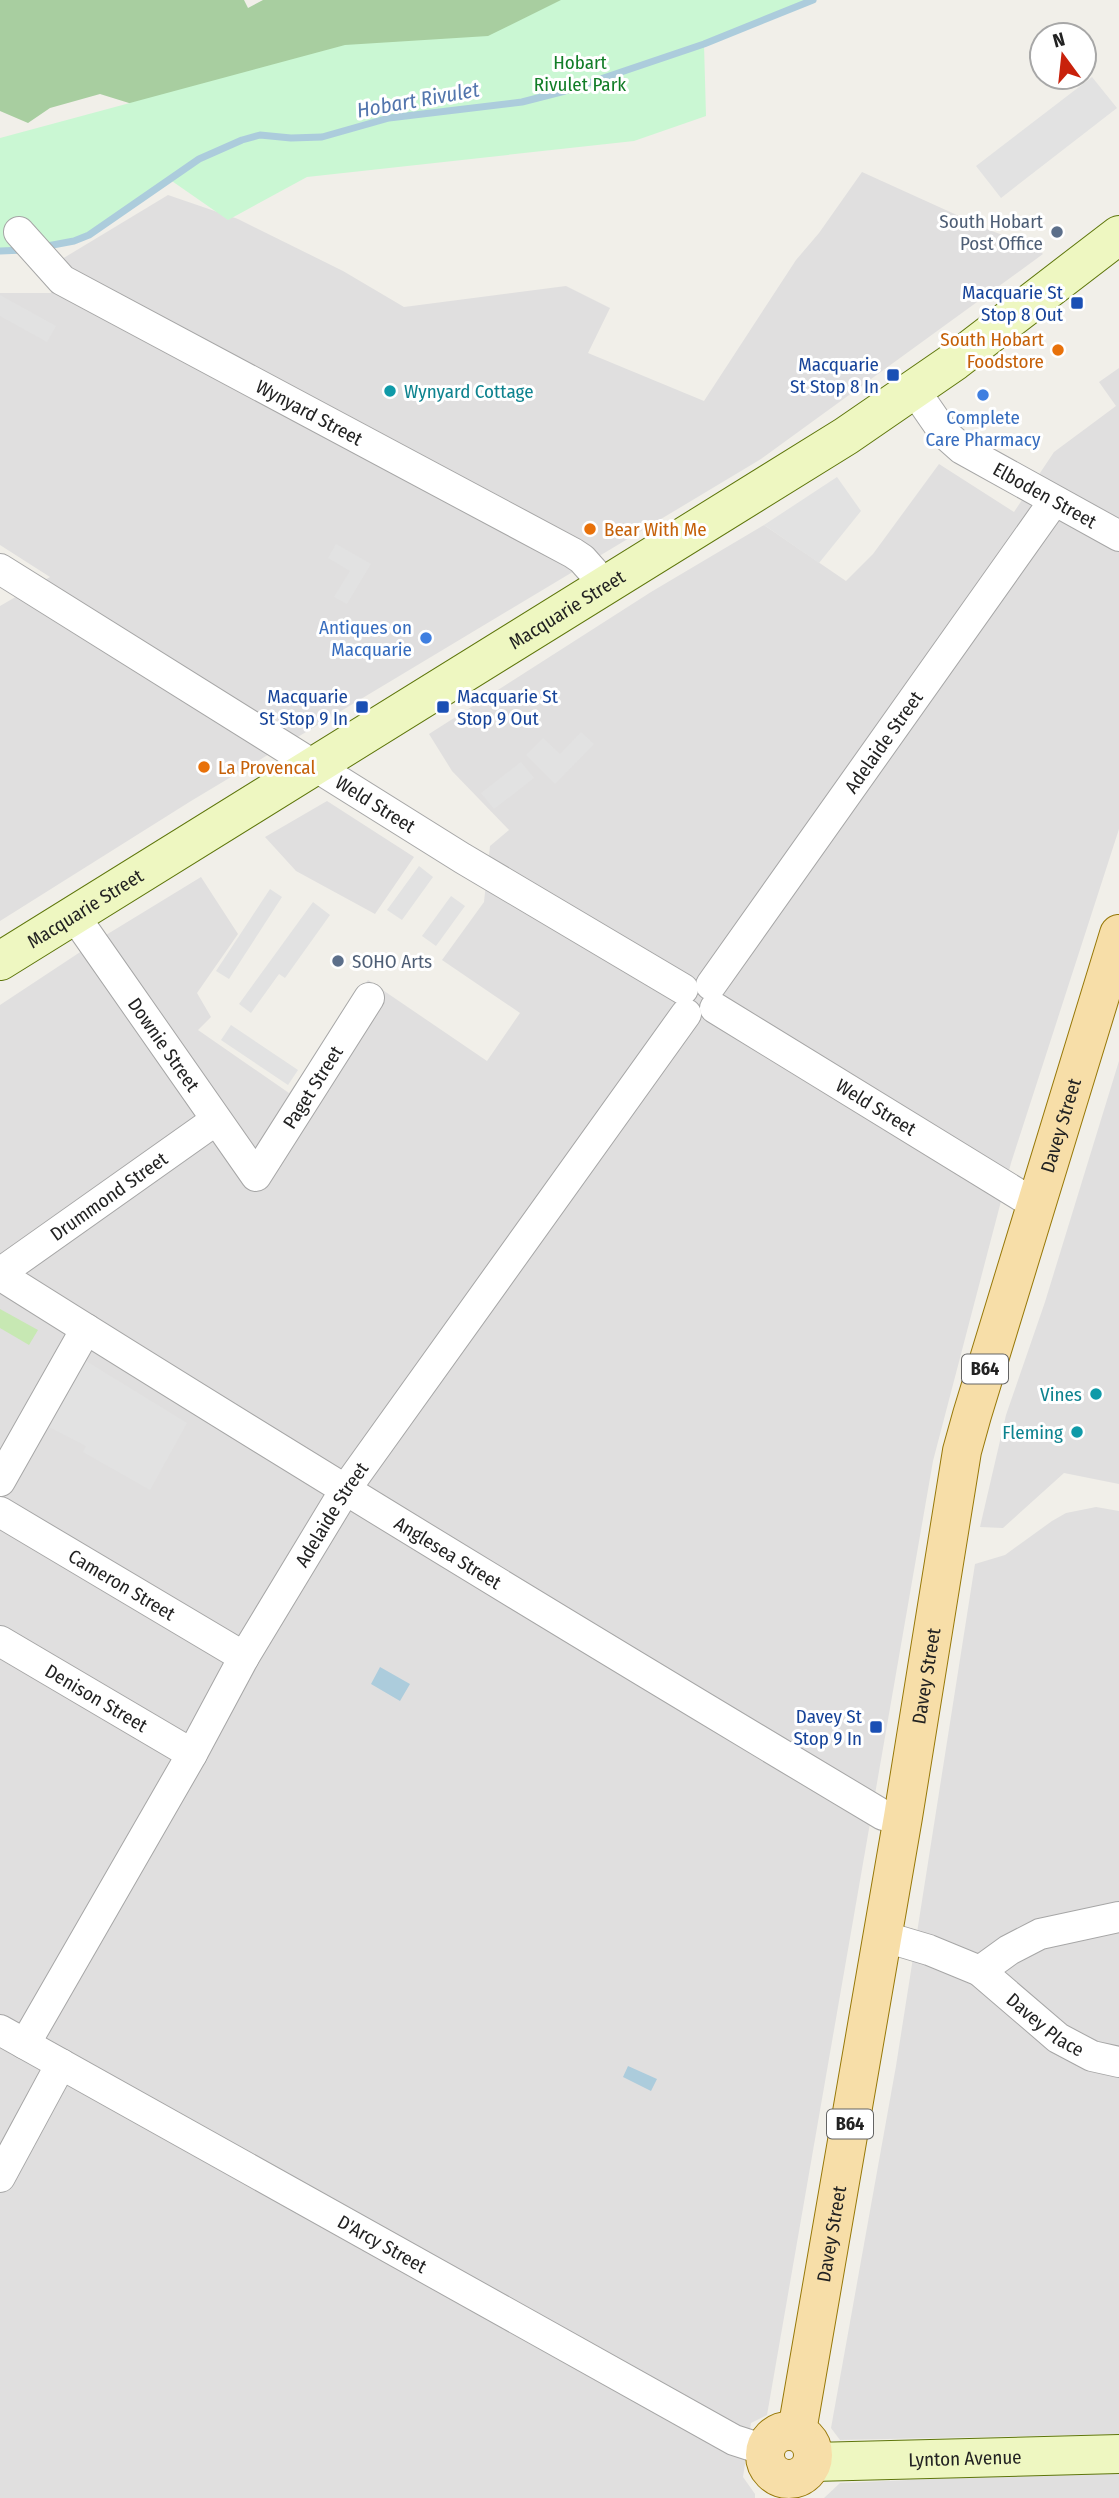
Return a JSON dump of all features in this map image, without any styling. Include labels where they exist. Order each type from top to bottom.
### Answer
[{"type":"main road","name":"Davey Street","points":[[788,2464],[903,1817],[962,1451],[1119,934]]},
{"type":"street","name":"Wynyard Street","points":[[19,232],[62,280],[573,553],[582,559],[606,586]]},
{"type":"street","name":"Macquarie Street","points":[[0,961],[846,436],[915,391],[1119,235]]},
{"type":"street","name":"Elboden Street","points":[[915,391],[951,442],[1119,536]]},
{"type":"street","name":"Adelaide Street","points":[[13,2037],[192,1754],[244,1657],[345,1490],[1054,501]]},
{"type":"street","name":"Weld Street","points":[[0,569],[462,858],[1036,1205]]},
{"type":"street","name":"Downie Street","points":[[73,915],[256,1176]]},
{"type":"street","name":"Paget Street","points":[[256,1176],[369,998]]},
{"type":"street","name":"Drummond Street","points":[[0,1274],[216,1120]]},
{"type":"street","name":"Anglesea Street","points":[[0,1274],[345,1490],[883,1815],[903,1817]]},
{"type":"street","points":[[0,1481],[86,1329]]},
{"type":"street","name":"Cameron Street","points":[[0,1512],[244,1657]]},
{"type":"street","name":"Denison Street","points":[[0,1641],[192,1754]]},
{"type":"street","points":[[980,1971],[1009,1950],[1040,1934],[1119,1917]]},
{"type":"street","name":"Davey Place","points":[[882,1936],[929,1950],[980,1971],[1058,2038],[1092,2056],[1119,2062]]},
{"type":"street","name":"D'Arcy Street","points":[[13,2037],[734,2440],[788,2464]]},
{"type":"street","points":[[0,2177],[61,2064]]},
{"type":"street","name":"Lynton Avenue","points":[[788,2464],[1119,2454]]},
{"type":"shaded area","points":[[1098,84],[1117,108],[1001,198],[976,166],[1074,91],[1098,91]]},
{"type":"shaded area","points":[[862,172],[992,231],[1037,248],[1043,254],[761,459],[191,801],[0,921],[0,606],[50,577],[0,545],[0,293],[51,293],[62,259],[168,195],[238,219],[343,271],[404,307],[566,286],[610,308],[588,353],[704,401],[796,260],[819,233]]},
{"type":"shaded area","points":[[0,295],[56,326],[47,342],[0,316]]},
{"type":"shaded area","points":[[1119,368],[1119,829],[1011,1163],[933,1461],[767,2415],[751,2423],[743,2477],[755,2498],[0,2498],[0,1005],[106,935],[201,877],[238,934],[197,993],[211,1017],[198,1030],[289,1093],[368,980],[487,1061],[520,1013],[442,960],[484,902],[490,846],[509,830],[452,771],[429,734],[651,592],[764,525],[846,581],[873,554],[939,464],[1014,512],[1054,452],[1116,406],[1099,382]]},
{"type":"shaded area","points":[[837,477],[861,511],[819,563],[764,525]]},
{"type":"shaded area","points":[[336,544],[371,564],[347,604],[334,597],[350,571],[328,558]]},
{"type":"shaded area","points":[[581,732],[594,744],[555,784],[526,755],[543,738],[560,754]]},
{"type":"shaded area","points":[[521,762],[534,778],[494,809],[481,793]]},
{"type":"shaded area","points":[[327,801],[414,857],[375,914],[296,871],[265,837]]},
{"type":"shaded area","points":[[419,866],[433,877],[402,920],[387,910]]},
{"type":"shaded area","points":[[270,889],[282,897],[229,979],[216,971]]},
{"type":"shaded area","points":[[451,896],[465,906],[436,946],[422,936]]},
{"type":"shaded area","points":[[313,902],[330,915],[285,978],[279,974],[251,1013],[239,1004]]},
{"type":"shaded area","points":[[231,1025],[298,1070],[288,1085],[221,1040]]},
{"type":"shaded area","points":[[1119,1061],[1119,1484],[1064,1473],[1003,1528],[980,1527],[1006,1415],[1045,1302]]},
{"type":"shaded area","points":[[86,1361],[187,1423],[150,1490],[83,1452],[86,1446],[47,1426]]},
{"type":"shaded area","points":[[1096,1507],[1119,1511],[1119,2434],[840,2440],[831,2428],[896,2066],[975,1564],[1005,1555],[1066,1513]]},
{"type":"shaded area","points":[[1119,2471],[1119,2498],[824,2498],[840,2483]]},
{"type":"green space","points":[[0,0],[244,0],[248,8],[263,0],[644,2],[158,112],[100,94],[50,108],[28,123],[0,111]]},
{"type":"green space","name":"Hobart Rivulet Park","points":[[561,0],[813,0],[704,44],[706,116],[634,141],[307,177],[228,220],[169,179],[89,235],[55,245],[0,251],[0,138],[345,45],[488,36]]},
{"type":"green space","points":[[0,1309],[38,1330],[29,1345],[0,1328]]},
{"type":"water","points":[[380,1667],[410,1684],[400,1701],[371,1684]]},
{"type":"water","points":[[628,2066],[657,2079],[651,2091],[623,2077]]},
{"type":"waterway","name":"Hobart Rivulet","points":[[42,247],[74,241],[89,235],[199,159],[242,140],[260,135],[322,137],[389,118],[522,102],[565,91],[704,44],[813,0]]},
{"type":"waterway","name":"Hobart Rivulet","points":[[0,251],[24,250]]},
{"type":"place","name":"South Hobart Post Office","points":[[1057,232]]},
{"type":"place","name":"Macquarie St Stop 8 Out","points":[[1077,303]]},
{"type":"place","name":"South Hobart Foodstore","points":[[1058,350]]},
{"type":"place","name":"Macquarie St Stop 8 In","points":[[893,375]]},
{"type":"place","name":"Wynyard Cottage","points":[[390,391]]},
{"type":"place","name":"Complete Care Pharmacy","points":[[983,395]]},
{"type":"place","name":"Bear With Me","points":[[590,529]]},
{"type":"place","name":"Antiques on Macquarie","points":[[426,638]]},
{"type":"place","name":"Macquarie St Stop 9 In","points":[[362,707]]},
{"type":"place","name":"Macquarie St Stop 9 Out","points":[[443,707]]},
{"type":"place","name":"La Provencal","points":[[204,767]]},
{"type":"place","name":"SOHO Arts","points":[[338,961]]},
{"type":"place","name":"Vines","points":[[1096,1394]]},
{"type":"place","name":"Fleming","points":[[1077,1432]]},
{"type":"place","name":"Davey St Stop 9 In","points":[[876,1727]]}]
